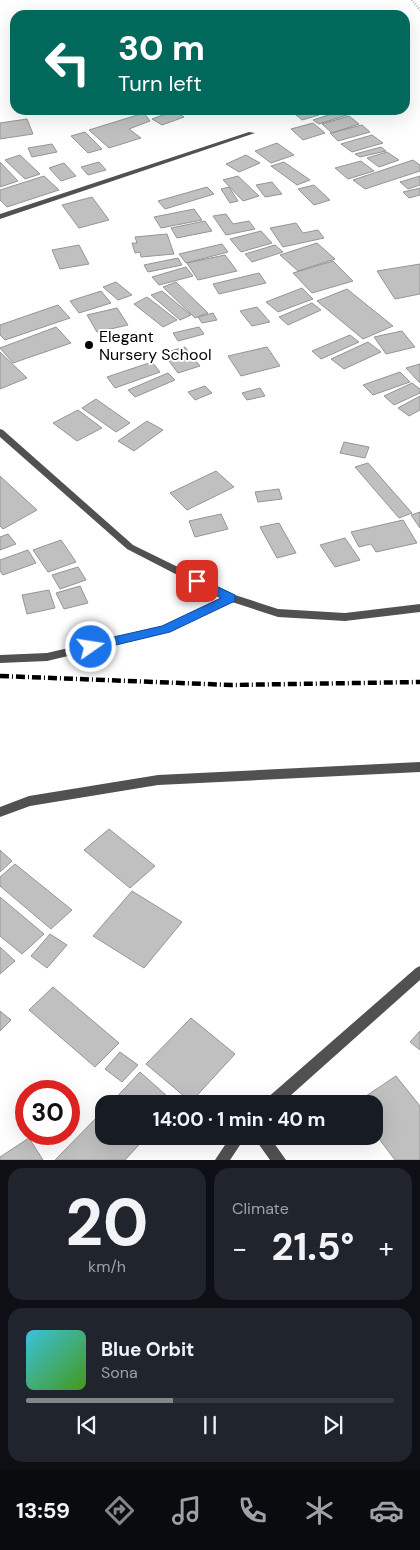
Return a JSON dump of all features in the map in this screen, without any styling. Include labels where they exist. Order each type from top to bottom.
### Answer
[{"type":"street","points":[[0,217],[251,133]]},
{"type":"street","points":[[0,432],[130,547],[231,598],[278,613],[335,616],[420,608]]},
{"type":"street","points":[[0,659],[47,657],[165,629],[231,598]]},
{"type":"street","points":[[0,812],[29,801],[158,780],[420,767]]},
{"type":"street","points":[[281,1095],[420,972]]},
{"type":"street","points":[[222,1160],[233,1145]]},
{"type":"street","points":[[267,1145],[279,1160]]},
{"type":"path","points":[[412,0],[420,10]]},
{"type":"building","points":[[138,115],[146,115],[150,121],[129,129],[141,138],[109,148],[89,130]]},
{"type":"building","points":[[163,115],[181,115],[184,117],[162,125],[152,119]]},
{"type":"building","points":[[296,115],[319,115],[302,120]]},
{"type":"building","points":[[328,115],[347,115],[319,124],[313,120]]},
{"type":"building","points":[[349,116],[359,124],[332,133],[322,124]]},
{"type":"building","points":[[27,119],[33,134],[0,139],[0,123]]},
{"type":"building","points":[[313,123],[325,133],[303,140],[291,129]]},
{"type":"building","points":[[362,125],[370,132],[338,141],[330,133]]},
{"type":"building","points":[[85,132],[102,149],[88,153],[71,136]]},
{"type":"building","points":[[372,135],[383,143],[352,152],[341,144]]},
{"type":"building","points":[[277,143],[294,155],[271,163],[255,151]]},
{"type":"building","points":[[52,144],[57,152],[32,157],[28,148]]},
{"type":"building","points":[[381,147],[386,151],[360,157],[355,154]]},
{"type":"building","points":[[387,152],[399,160],[379,167],[367,158]]},
{"type":"building","points":[[20,155],[40,174],[25,179],[5,160]]},
{"type":"building","points":[[246,155],[260,163],[239,172],[226,164]]},
{"type":"building","points":[[413,160],[420,165],[420,171],[365,189],[353,180]]},
{"type":"building","points":[[361,161],[374,171],[348,179],[335,168]]},
{"type":"building","points":[[0,162],[18,181],[0,187]]},
{"type":"building","points":[[99,162],[106,170],[88,175],[81,167]]},
{"type":"building","points":[[284,162],[310,180],[297,185],[271,166]]},
{"type":"building","points":[[64,163],[76,176],[61,181],[49,168]]},
{"type":"building","points":[[44,176],[59,190],[7,207],[0,200],[0,190]]},
{"type":"building","points":[[238,176],[259,196],[243,201],[223,180]]},
{"type":"building","points":[[420,176],[420,185],[408,189],[400,182]]},
{"type":"building","points":[[272,182],[282,194],[265,197],[256,185]]},
{"type":"building","points":[[314,185],[330,200],[314,205],[298,189]]},
{"type":"building","points":[[207,187],[214,194],[165,209],[158,201]]},
{"type":"building","points":[[229,187],[238,201],[230,203],[221,189]]},
{"type":"building","points":[[420,188],[420,195],[409,198],[403,192]]},
{"type":"building","points":[[92,197],[109,220],[79,228],[62,205]]},
{"type":"building","points":[[194,209],[202,220],[161,228],[154,217]]},
{"type":"building","points":[[226,214],[233,224],[249,221],[255,229],[226,235],[213,216]]},
{"type":"building","points":[[205,221],[212,231],[177,238],[171,228]]},
{"type":"building","points":[[296,223],[303,233],[318,230],[324,238],[283,247],[270,228]]},
{"type":"building","points":[[261,231],[272,243],[241,252],[230,239]]},
{"type":"building","points":[[167,234],[174,254],[141,257],[140,252],[135,253],[132,243],[137,243],[135,237]]},
{"type":"building","points":[[317,243],[335,259],[298,271],[280,255]]},
{"type":"building","points":[[222,244],[228,252],[186,263],[179,254]]},
{"type":"building","points":[[79,245],[89,264],[60,269],[52,250]]},
{"type":"building","points":[[275,245],[283,252],[252,262],[245,254]]},
{"type":"building","points":[[225,255],[237,271],[198,280],[187,263]]},
{"type":"building","points":[[178,258],[182,265],[148,272],[144,265]]},
{"type":"building","points":[[333,261],[353,281],[312,293],[293,273]]},
{"type":"building","points":[[420,264],[420,294],[395,299],[377,271]]},
{"type":"building","points":[[186,267],[193,276],[159,285],[152,277]]},
{"type":"building","points":[[259,273],[266,283],[219,294],[213,284]]},
{"type":"building","points":[[116,282],[132,295],[118,300],[103,287]]},
{"type":"building","points":[[176,282],[208,313],[195,318],[163,287]]},
{"type":"building","points":[[302,288],[313,299],[278,312],[266,302]]},
{"type":"building","points":[[347,289],[393,326],[363,339],[317,301]]},
{"type":"building","points":[[101,291],[111,303],[79,313],[70,301]]},
{"type":"building","points":[[162,291],[191,315],[180,320],[151,295]]},
{"type":"building","points":[[147,297],[177,320],[163,327],[134,304]]},
{"type":"building","points":[[312,303],[321,310],[288,325],[279,317]]},
{"type":"building","points":[[58,305],[70,318],[5,340],[0,335],[0,325]]},
{"type":"building","points":[[257,307],[270,322],[252,326],[240,311]]},
{"type":"building","points":[[117,308],[128,325],[97,332],[87,315]]},
{"type":"building","points":[[213,313],[217,320],[202,323],[198,317]]},
{"type":"building","points":[[56,327],[71,343],[13,363],[0,348]]},
{"type":"building","points":[[199,327],[204,334],[178,341],[173,333]]},
{"type":"building","points":[[402,331],[415,347],[386,354],[374,337]]},
{"type":"building","points":[[350,335],[359,342],[321,359],[312,351]]},
{"type":"building","points":[[368,342],[381,352],[344,369],[331,359]]},
{"type":"building","points":[[185,347],[200,366],[178,373],[163,353]]},
{"type":"building","points":[[267,347],[280,366],[241,376],[228,356]]},
{"type":"building","points":[[0,352],[27,378],[0,389]]},
{"type":"building","points":[[152,362],[160,372],[115,388],[107,377]]},
{"type":"building","points":[[420,364],[420,383],[406,368]]},
{"type":"building","points":[[400,372],[410,382],[373,395],[363,385]]},
{"type":"building","points":[[168,373],[175,380],[135,397],[128,390]]},
{"type":"building","points":[[412,383],[420,389],[420,393],[394,405],[384,396]]},
{"type":"building","points":[[205,386],[212,393],[195,400],[188,392]]},
{"type":"building","points":[[260,388],[265,396],[247,400],[242,393]]},
{"type":"building","points":[[420,396],[420,410],[409,416],[398,408]]},
{"type":"building","points":[[96,399],[130,423],[116,432],[82,408]]},
{"type":"building","points":[[78,410],[102,428],[77,441],[53,423]]},
{"type":"building","points":[[147,421],[163,430],[134,451],[118,441]]},
{"type":"building","points":[[344,442],[369,447],[365,458],[340,453]]},
{"type":"building","points":[[368,463],[412,513],[399,518],[355,467]]},
{"type":"building","points":[[216,471],[234,487],[187,510],[170,493]]},
{"type":"building","points":[[0,476],[37,510],[3,529],[0,526]]},
{"type":"building","points":[[279,489],[282,499],[258,502],[255,492]]},
{"type":"building","points":[[420,512],[420,528],[411,515]]},
{"type":"building","points":[[221,514],[228,529],[195,537],[189,521]]},
{"type":"building","points":[[403,520],[417,543],[376,552],[371,544],[359,547],[351,532]]},
{"type":"building","points":[[279,523],[296,553],[277,558],[260,527]]},
{"type":"building","points":[[8,534],[16,544],[0,550],[0,537]]},
{"type":"building","points":[[345,538],[360,560],[335,567],[320,545]]},
{"type":"building","points":[[61,540],[76,562],[48,572],[33,550]]},
{"type":"building","points":[[28,550],[36,563],[3,575],[0,571],[0,560]]},
{"type":"building","points":[[78,567],[86,580],[60,589],[52,575]]},
{"type":"building","points":[[80,586],[88,603],[64,609],[56,593]]},
{"type":"building","points":[[49,590],[55,608],[27,614],[22,595]]},
{"type":"building","points":[[109,829],[155,866],[130,888],[84,850]]},
{"type":"building","points":[[0,850],[12,861],[0,872]]},
{"type":"building","points":[[15,864],[72,910],[51,929],[0,886],[0,877]]},
{"type":"building","points":[[132,891],[182,922],[144,968],[93,936]]},
{"type":"building","points":[[0,897],[44,934],[22,954],[0,936]]},
{"type":"building","points":[[50,934],[67,945],[47,968],[31,956]]},
{"type":"building","points":[[0,947],[15,961],[0,974]]},
{"type":"building","points":[[53,987],[119,1043],[95,1067],[29,1010]]},
{"type":"building","points":[[0,1011],[11,1020],[0,1031]]},
{"type":"building","points":[[191,1018],[235,1054],[197,1095],[183,1095],[146,1064]]},
{"type":"building","points":[[420,1031],[420,1050],[410,1042]]},
{"type":"building","points":[[120,1052],[138,1065],[122,1082],[105,1069]]},
{"type":"building","points":[[140,1072],[166,1095],[118,1095]]},
{"type":"building","points":[[396,1076],[420,1106],[420,1160],[395,1160],[383,1144],[383,1095],[368,1095]]},
{"type":"building","points":[[95,1119],[95,1145],[139,1145],[125,1160],[55,1160],[70,1145],[80,1145],[80,1134]]},
{"type":"building","points":[[18,1145],[33,1145],[43,1160],[0,1160],[0,1157]]},
{"type":"railway","points":[[0,676],[232,685],[420,682]]},
{"type":"place","name":"Elegant Nursery School","points":[[89,345]]},
{"type":"route","points":[[91,647],[165,629],[231,598],[197,581]]}]
